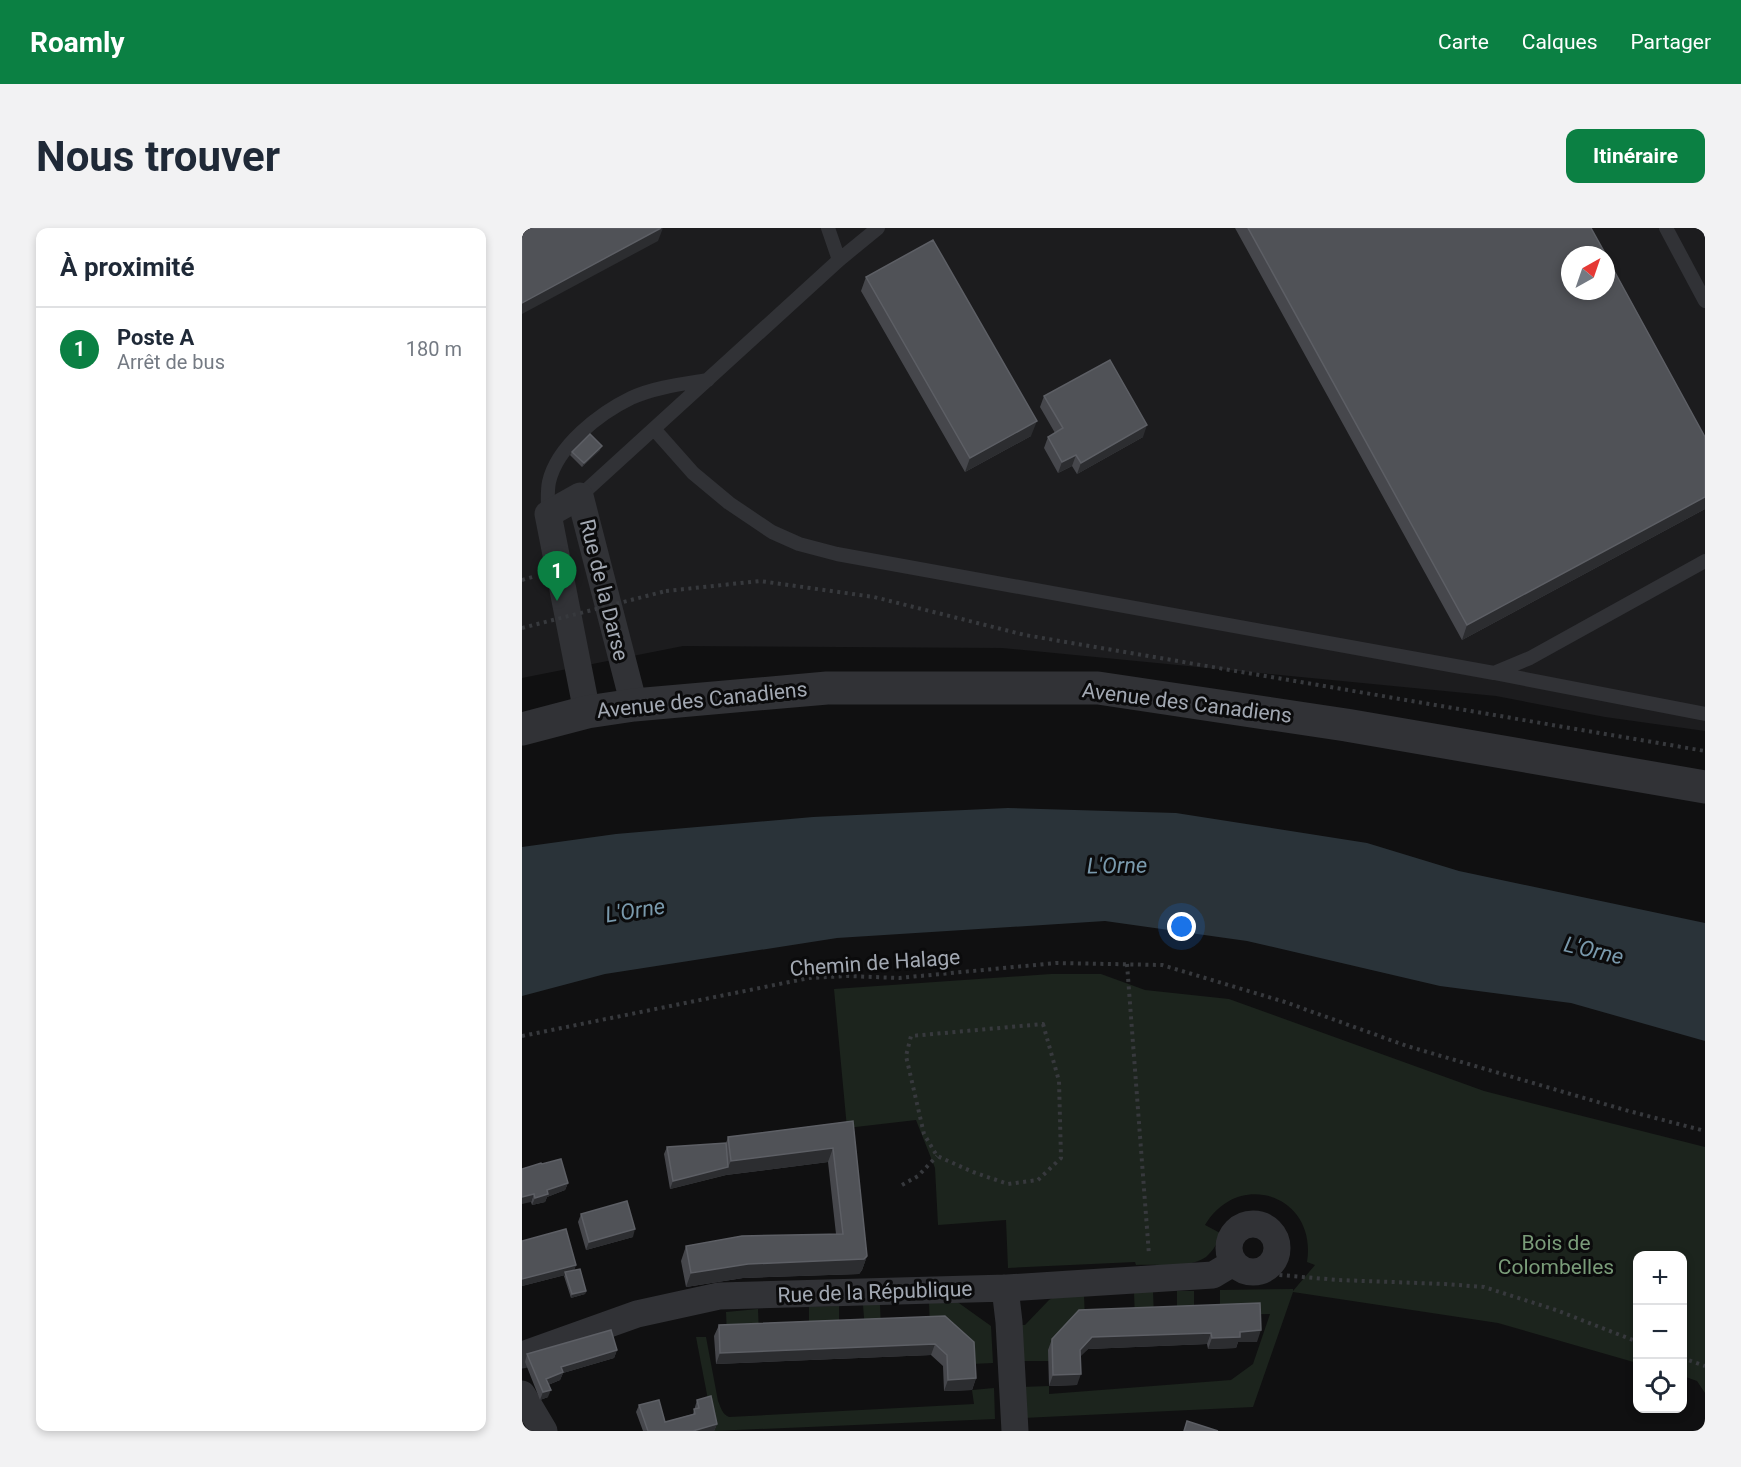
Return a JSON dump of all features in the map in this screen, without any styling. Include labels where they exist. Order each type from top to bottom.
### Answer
[{"type":"street","name":"Rue de la Darse","points":[[587,712],[548,514],[580,496],[634,705]]},
{"type":"street","name":"Avenue des Canadiens","points":[[522,729],[587,712],[634,705],[827,688],[1098,688],[1346,725],[1705,787]]},
{"type":"street","name":"Rue de la République","points":[[522,1355],[637,1314],[719,1296],[1005,1288],[1213,1275],[1243,1268]]},
{"type":"street","points":[[1005,1288],[1015,1431]]},
{"type":"street","points":[[522,1394],[544,1431]]},
{"type":"lane","points":[[828,228],[839,260]]},
{"type":"lane","points":[[580,496],[839,260],[878,228]]},
{"type":"lane","points":[[1666,228],[1705,301]]},
{"type":"lane","points":[[548,514],[549,482],[557,460],[572,441],[604,414],[633,398],[668,387],[708,380]]},
{"type":"lane","points":[[654,429],[693,473],[729,503],[771,532],[799,544],[837,554],[1494,673],[1705,714]]},
{"type":"lane","points":[[1494,673],[1530,658],[1705,561]]},
{"type":"path","points":[[522,628],[666,591],[760,581],[874,597],[1025,635],[1705,751]]},
{"type":"path","name":"Chemin de Halage","points":[[522,1036],[809,978],[848,976],[899,978],[1056,963],[1162,965],[1285,1002],[1407,1046],[1705,1131]]},
{"type":"path","points":[[1127,964],[1151,1279]]},
{"type":"path","points":[[1043,1024],[1059,1082],[1061,1158],[1038,1180],[1008,1184],[937,1156],[924,1134],[906,1056],[911,1036],[1043,1024]]},
{"type":"path","points":[[902,1185],[918,1176],[937,1156]]},
{"type":"path","points":[[1243,1268],[1338,1280],[1484,1287],[1556,1310],[1633,1339]]},
{"type":"path","points":[[1686,1359],[1705,1366]]},
{"type":"shaded area","points":[[522,228],[1705,228],[1705,731],[1605,717],[1496,696],[1002,648],[683,646],[522,678]]},
{"type":"green space","name":"Bois de Colombelles","points":[[1051,974],[1101,974],[1145,990],[1229,999],[1484,1091],[1705,1147],[1705,1393],[1697,1381],[1687,1377],[1687,1251],[1633,1251],[1633,1362],[1498,1323],[1293,1292],[1253,1407],[1023,1418],[1021,1387],[1049,1386],[1049,1394],[1231,1380],[1253,1364],[1270,1314],[1220,1315],[1220,1290],[1293,1289],[1293,1291],[1315,1265],[1307,1262],[1307,1239],[1300,1220],[1289,1206],[1273,1197],[1255,1194],[1237,1197],[1220,1208],[1205,1225],[1222,1234],[1211,1252],[1199,1261],[1172,1265],[1136,1265],[1135,1262],[1008,1268],[1006,1220],[938,1225],[935,1168],[916,1120],[847,1128],[834,989]]},
{"type":"green space","points":[[1153,1291],[1154,1318],[1135,1319],[1134,1292]]},
{"type":"green space","points":[[1177,1291],[1194,1291],[1194,1316],[1177,1317]]},
{"type":"green space","points":[[1084,1295],[1085,1321],[1049,1361],[1020,1361],[1019,1325],[1025,1325],[1049,1300],[1056,1296]]},
{"type":"green space","points":[[956,1301],[991,1326],[993,1363],[971,1364],[930,1327],[929,1302]]},
{"type":"green space","points":[[863,1305],[880,1305],[881,1329],[865,1330]]},
{"type":"green space","points":[[839,1306],[839,1331],[809,1332],[809,1307]]},
{"type":"green space","points":[[758,1309],[759,1334],[727,1336],[726,1312]]},
{"type":"green space","points":[[696,1337],[706,1337],[718,1401],[723,1412],[729,1417],[974,1404],[972,1390],[994,1388],[995,1419],[714,1431]]},
{"type":"water","name":"L'Orne","points":[[1008,808],[1176,813],[1367,843],[1459,871],[1705,923],[1705,1041],[1571,1003],[1440,986],[1247,941],[1105,921],[837,938],[605,974],[522,996],[522,847],[616,834],[813,817]]},
{"type":"building","points":[[522,228],[661,228],[522,303]]},
{"type":"building","points":[[1248,228],[1591,228],[1601,246],[1561,246],[1561,300],[1615,300],[1615,272],[1705,437],[1705,497],[1467,625]]},
{"type":"building","points":[[933,240],[1037,421],[970,458],[866,277]]},
{"type":"building","points":[[1110,360],[1147,425],[1081,463],[1076,455],[1062,462],[1048,437],[1063,428],[1044,396]]},
{"type":"building","points":[[590,434],[602,446],[584,463],[572,452]]},
{"type":"building","points":[[853,1121],[867,1256],[864,1259],[748,1264],[691,1273],[686,1246],[742,1236],[843,1234],[833,1148],[731,1161],[728,1137]]},
{"type":"building","points":[[726,1143],[728,1167],[673,1181],[667,1147]]},
{"type":"building","points":[[561,1159],[568,1183],[547,1190],[548,1194],[535,1198],[534,1194],[522,1197],[522,1169]]},
{"type":"building","points":[[627,1201],[635,1229],[589,1242],[581,1214]]},
{"type":"building","points":[[566,1229],[576,1265],[522,1279],[522,1241]]},
{"type":"building","points":[[580,1269],[586,1291],[572,1294],[565,1272]]},
{"type":"building","points":[[1260,1303],[1261,1330],[1240,1332],[1240,1337],[1212,1338],[1211,1333],[1092,1337],[1080,1350],[1081,1374],[1053,1375],[1052,1339],[1079,1310]]},
{"type":"building","points":[[945,1316],[974,1342],[976,1378],[948,1380],[947,1355],[935,1344],[720,1353],[719,1325]]},
{"type":"building","points":[[611,1330],[617,1350],[561,1367],[563,1372],[546,1379],[551,1390],[543,1392],[527,1354]]},
{"type":"building","points":[[711,1396],[717,1424],[693,1431],[648,1431],[639,1405],[659,1400],[665,1422],[695,1414],[694,1409],[699,1408],[697,1400]]},
{"type":"building","points":[[1187,1421],[1218,1431],[1184,1431]]},
{"type":"place","name":"Poste A","points":[[557,601]]}]
